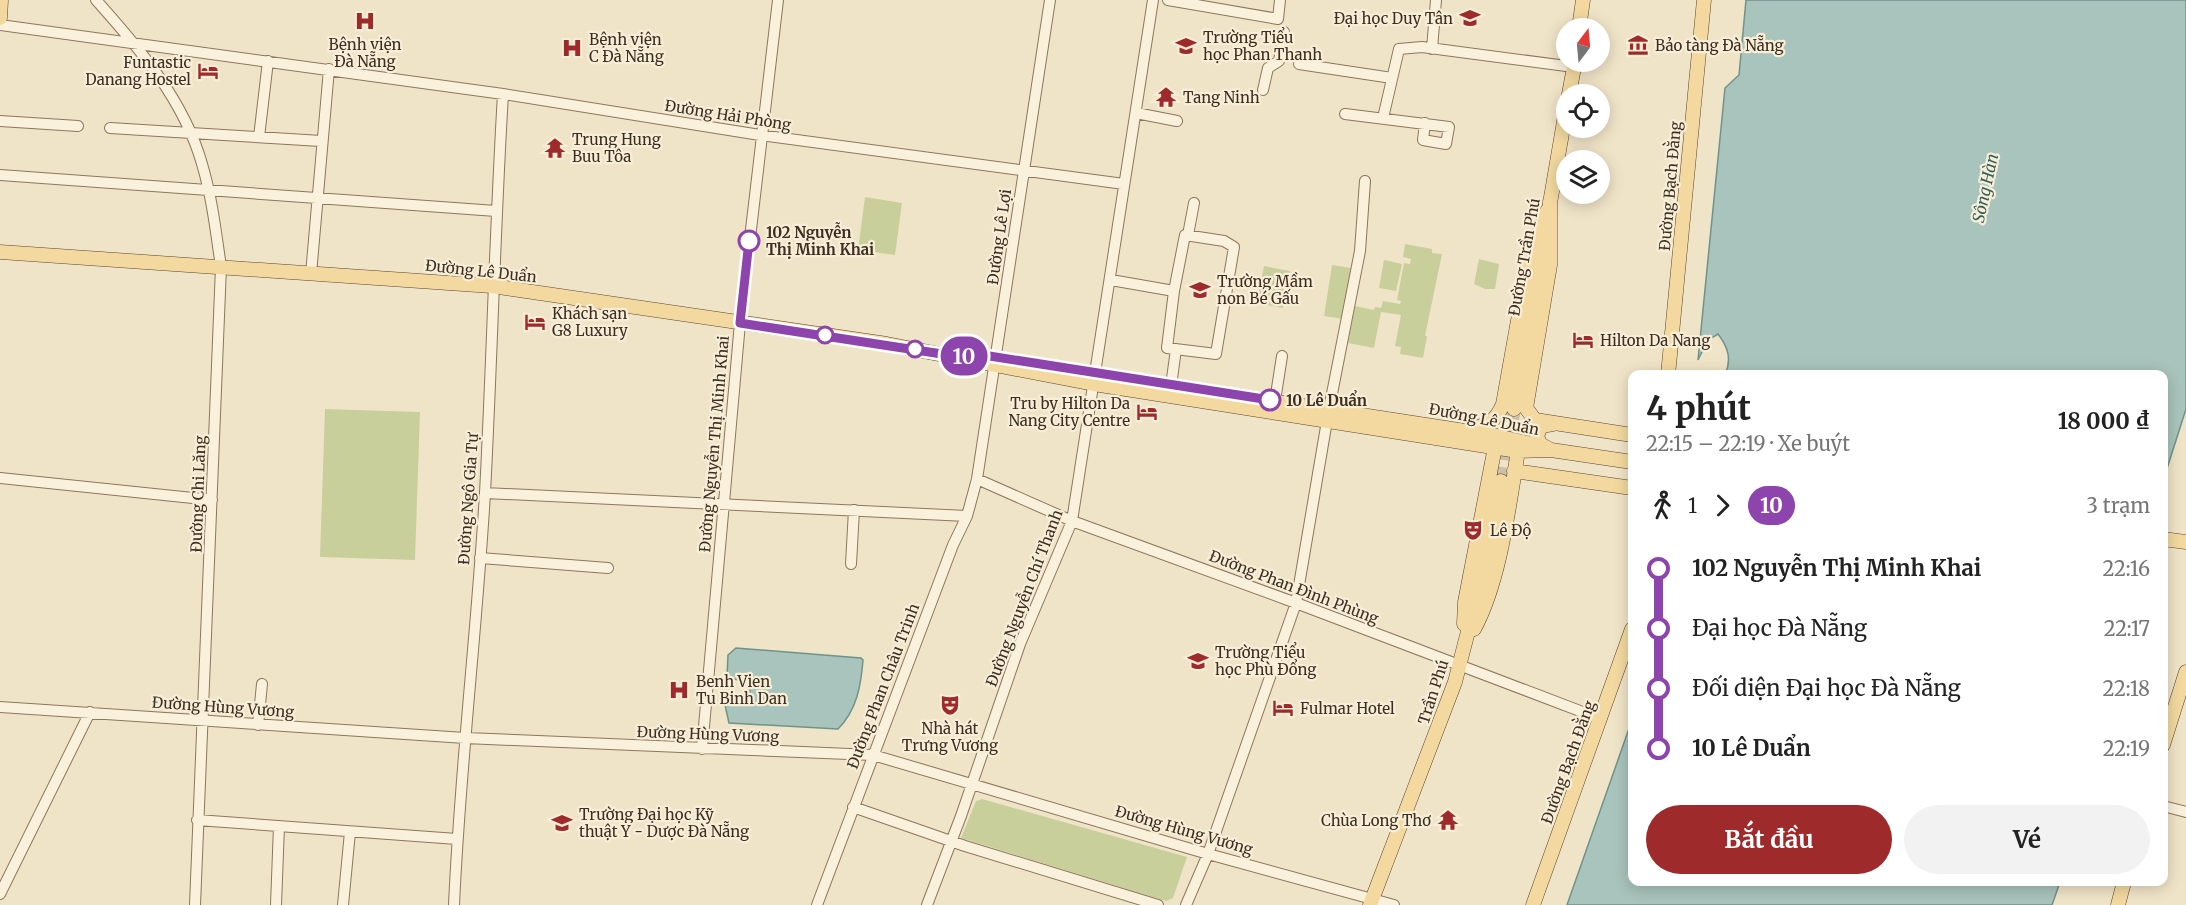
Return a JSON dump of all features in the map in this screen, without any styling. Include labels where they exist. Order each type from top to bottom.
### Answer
[{"type":"main road","points":[[0,18],[1,0]]},
{"type":"main road","points":[[1580,18],[1583,0]]},
{"type":"main road","name":"Đường Bạch Đằng","points":[[1668,370],[1704,0]]},
{"type":"main road","name":"Đường Trần Phú","points":[[1514,409],[1561,138]]},
{"type":"main road","points":[[1550,201],[1550,265],[1526,408],[1535,420],[1563,426]]},
{"type":"main road","points":[[1496,476],[1465,436],[1492,422],[1498,416],[1503,404],[1528,265],[1550,201]]},
{"type":"main road","name":"Đường Lê Duẩn","points":[[0,252],[492,286],[1465,436],[1520,440],[1551,450]]},
{"type":"main road","name":"Đường Lê Duẩn","points":[[1095,379],[1171,386],[1275,401],[1328,415]]},
{"type":"main road","points":[[1628,434],[1548,424],[1539,428],[1538,440],[1551,450],[1628,461]]},
{"type":"main road","name":"Đường Lê Duẩn","points":[[1465,436],[1495,447],[1518,451],[1551,450]]},
{"type":"main road","name":"Trần Phú","points":[[1372,902],[1441,726],[1459,667],[1482,577],[1496,476],[1495,447]]},
{"type":"main road","points":[[1464,647],[1486,607],[1518,451]]},
{"type":"main road","points":[[1514,471],[1628,487]]},
{"type":"main road","points":[[2168,540],[2186,542]]},
{"type":"main road","name":"Đường Bạch Đằng","points":[[1533,905],[1628,641]]},
{"type":"main road","points":[[2168,729],[2186,672]]},
{"type":"main road","points":[[2118,905],[2123,886]]},
{"type":"street","name":"Đường Chi Lăng","points":[[96,0],[134,42],[166,86],[190,134],[202,164],[221,267],[195,905]]},
{"type":"street","name":"Đường Nguyễn Thị Minh Khai","points":[[702,749],[740,323],[760,135],[778,0]]},
{"type":"street","name":"Đường Lê Lợi","points":[[977,479],[1009,293],[1020,220],[1024,170],[1050,0]]},
{"type":"street","name":"Đường Nguyễn Chí Thanh","points":[[927,905],[973,784],[1020,644],[1072,521],[1153,0]]},
{"type":"street","points":[[1168,0],[1278,19],[1280,0]]},
{"type":"street","points":[[1432,49],[1436,0]]},
{"type":"street","name":"Đường Hải Phòng","points":[[0,25],[329,69],[760,135],[1124,184]]},
{"type":"street","points":[[1263,90],[1268,68],[1279,61],[1284,32]]},
{"type":"street","points":[[1383,118],[1399,49],[1432,49],[1556,62]]},
{"type":"street","points":[[260,137],[268,61]]},
{"type":"street","points":[[1299,64],[1392,78]]},
{"type":"street","points":[[311,274],[329,69]]},
{"type":"street","name":"Đường Ngô Gia Tự","points":[[454,905],[492,374],[492,286],[503,94]]},
{"type":"street","points":[[1136,113],[1177,121]]},
{"type":"street","points":[[1345,114],[1425,123]]},
{"type":"street","points":[[0,121],[78,126]]},
{"type":"street","points":[[110,128],[321,141]]},
{"type":"street","points":[[0,175],[207,192],[496,211]]},
{"type":"street","points":[[1186,905],[1208,854],[1296,603],[1328,415],[1360,251],[1365,181]]},
{"type":"street","points":[[1186,235],[1224,241],[1233,247],[1216,354],[1167,348],[1174,291],[1186,235],[1194,203]]},
{"type":"street","points":[[1111,280],[1174,291]]},
{"type":"street","points":[[1171,386],[1176,349]]},
{"type":"street","points":[[1275,401],[1282,356]]},
{"type":"street","points":[[0,478],[212,500]]},
{"type":"street","name":"Đường Phan Châu Trinh","points":[[817,905],[852,807],[953,545],[967,516],[977,479]]},
{"type":"street","name":"Đường Phan Đình Phùng","points":[[977,479],[1072,521],[1601,719]]},
{"type":"street","points":[[484,494],[967,516]]},
{"type":"street","points":[[851,564],[854,510]]},
{"type":"street","points":[[480,558],[608,568]]},
{"type":"street","points":[[258,725],[262,684]]},
{"type":"street","name":"Đường Hùng Vương","points":[[0,707],[465,738],[873,755],[1372,902],[1394,905]]},
{"type":"street","points":[[0,894],[90,712]]},
{"type":"street","points":[[852,807],[952,841],[1158,905]]},
{"type":"street","points":[[2168,807],[2186,812]]},
{"type":"street","points":[[197,820],[457,839]]},
{"type":"street","points":[[276,905],[279,826]]},
{"type":"street","points":[[343,905],[350,832]]},
{"type":"green space","points":[[865,197],[902,203],[895,255],[858,250]]},
{"type":"green space","points":[[1405,244],[1432,249],[1432,253],[1442,254],[1425,336],[1427,336],[1423,358],[1400,354],[1401,347],[1395,346],[1401,315],[1381,312],[1374,348],[1348,343],[1355,306],[1374,310],[1375,307],[1381,308],[1383,301],[1400,304],[1401,301],[1397,300],[1404,263],[1410,264],[1411,259],[1403,257]]},
{"type":"green space","points":[[1479,259],[1499,264],[1495,289],[1485,289],[1474,284]]},
{"type":"green space","points":[[1384,260],[1402,264],[1396,291],[1379,288]]},
{"type":"green space","points":[[1332,265],[1351,268],[1343,319],[1324,316]]},
{"type":"green space","points":[[1264,266],[1290,271],[1283,308],[1257,303]]},
{"type":"green space","points":[[325,409],[420,412],[415,560],[320,557]]},
{"type":"green space","points":[[982,799],[1187,857],[1173,898],[1166,901],[961,838],[976,801]]},
{"type":"water","name":"Sông Hàn","points":[[1746,0],[2186,0],[2186,409],[2168,465],[2168,370],[1726,370],[1728,353],[1718,334],[1708,340],[1698,360],[1725,88],[1739,75]]},
{"type":"water","points":[[736,648],[861,658],[863,660],[861,679],[850,714],[838,729],[729,723],[725,705],[728,699],[750,692],[749,683],[727,677],[728,655]]},
{"type":"water","points":[[1628,731],[1628,886],[2059,886],[2052,905],[1567,905]]},
{"type":"tunnel","points":[[1501,481],[1514,409]]},
{"type":"bus line","name":"10","points":[[749,241],[740,323],[955,356],[983,355],[1270,400]]},
{"type":"place","name":"Đại học Duy Tân","points":[[1470,18]]},
{"type":"place","name":"Bệnh viện Đà Nẵng","points":[[365,21]]},
{"type":"place","name":"Bảo tàng Đà Nẵng","points":[[1638,45]]},
{"type":"place","name":"Trường Tiểu học Phan Thanh","points":[[1186,46]]},
{"type":"place","name":"Bệnh viện C Đà Nẵng","points":[[572,48]]},
{"type":"place","name":"Funtastic Danang Hostel","points":[[208,71]]},
{"type":"place","name":"Tang Ninh","points":[[1166,97]]},
{"type":"place","name":"Trung Hung Buu Tôa","points":[[555,148]]},
{"type":"place","name":"102 Nguyễn Thị Minh Khai","points":[[749,241]]},
{"type":"place","name":"Trường Mầm non Bé Gấu","points":[[1200,290]]},
{"type":"place","name":"Khách sạn G8 Luxury","points":[[535,322]]},
{"type":"place","name":"Hilton Da Nang","points":[[1583,340]]},
{"type":"place","name":"10 Lê Duẩn","points":[[1270,400]]},
{"type":"place","name":"Tru by Hilton Da Nang City Centre","points":[[1147,412]]},
{"type":"place","name":"Lê Độ","points":[[1473,530]]},
{"type":"place","name":"Trường Tiểu học Phù Đổng","points":[[1198,661]]},
{"type":"place","name":"Benh Vien Tu Binh Dan","points":[[679,690]]},
{"type":"place","name":"Nhà hát Trưng Vương","points":[[950,705]]},
{"type":"place","name":"Fulmar Hotel","points":[[1283,708]]},
{"type":"place","name":"Chùa Long Thơ","points":[[1448,820]]},
{"type":"place","name":"Trường Đại học Kỹ thuật Y - Dược Đà Nẵng","points":[[562,823]]}]
